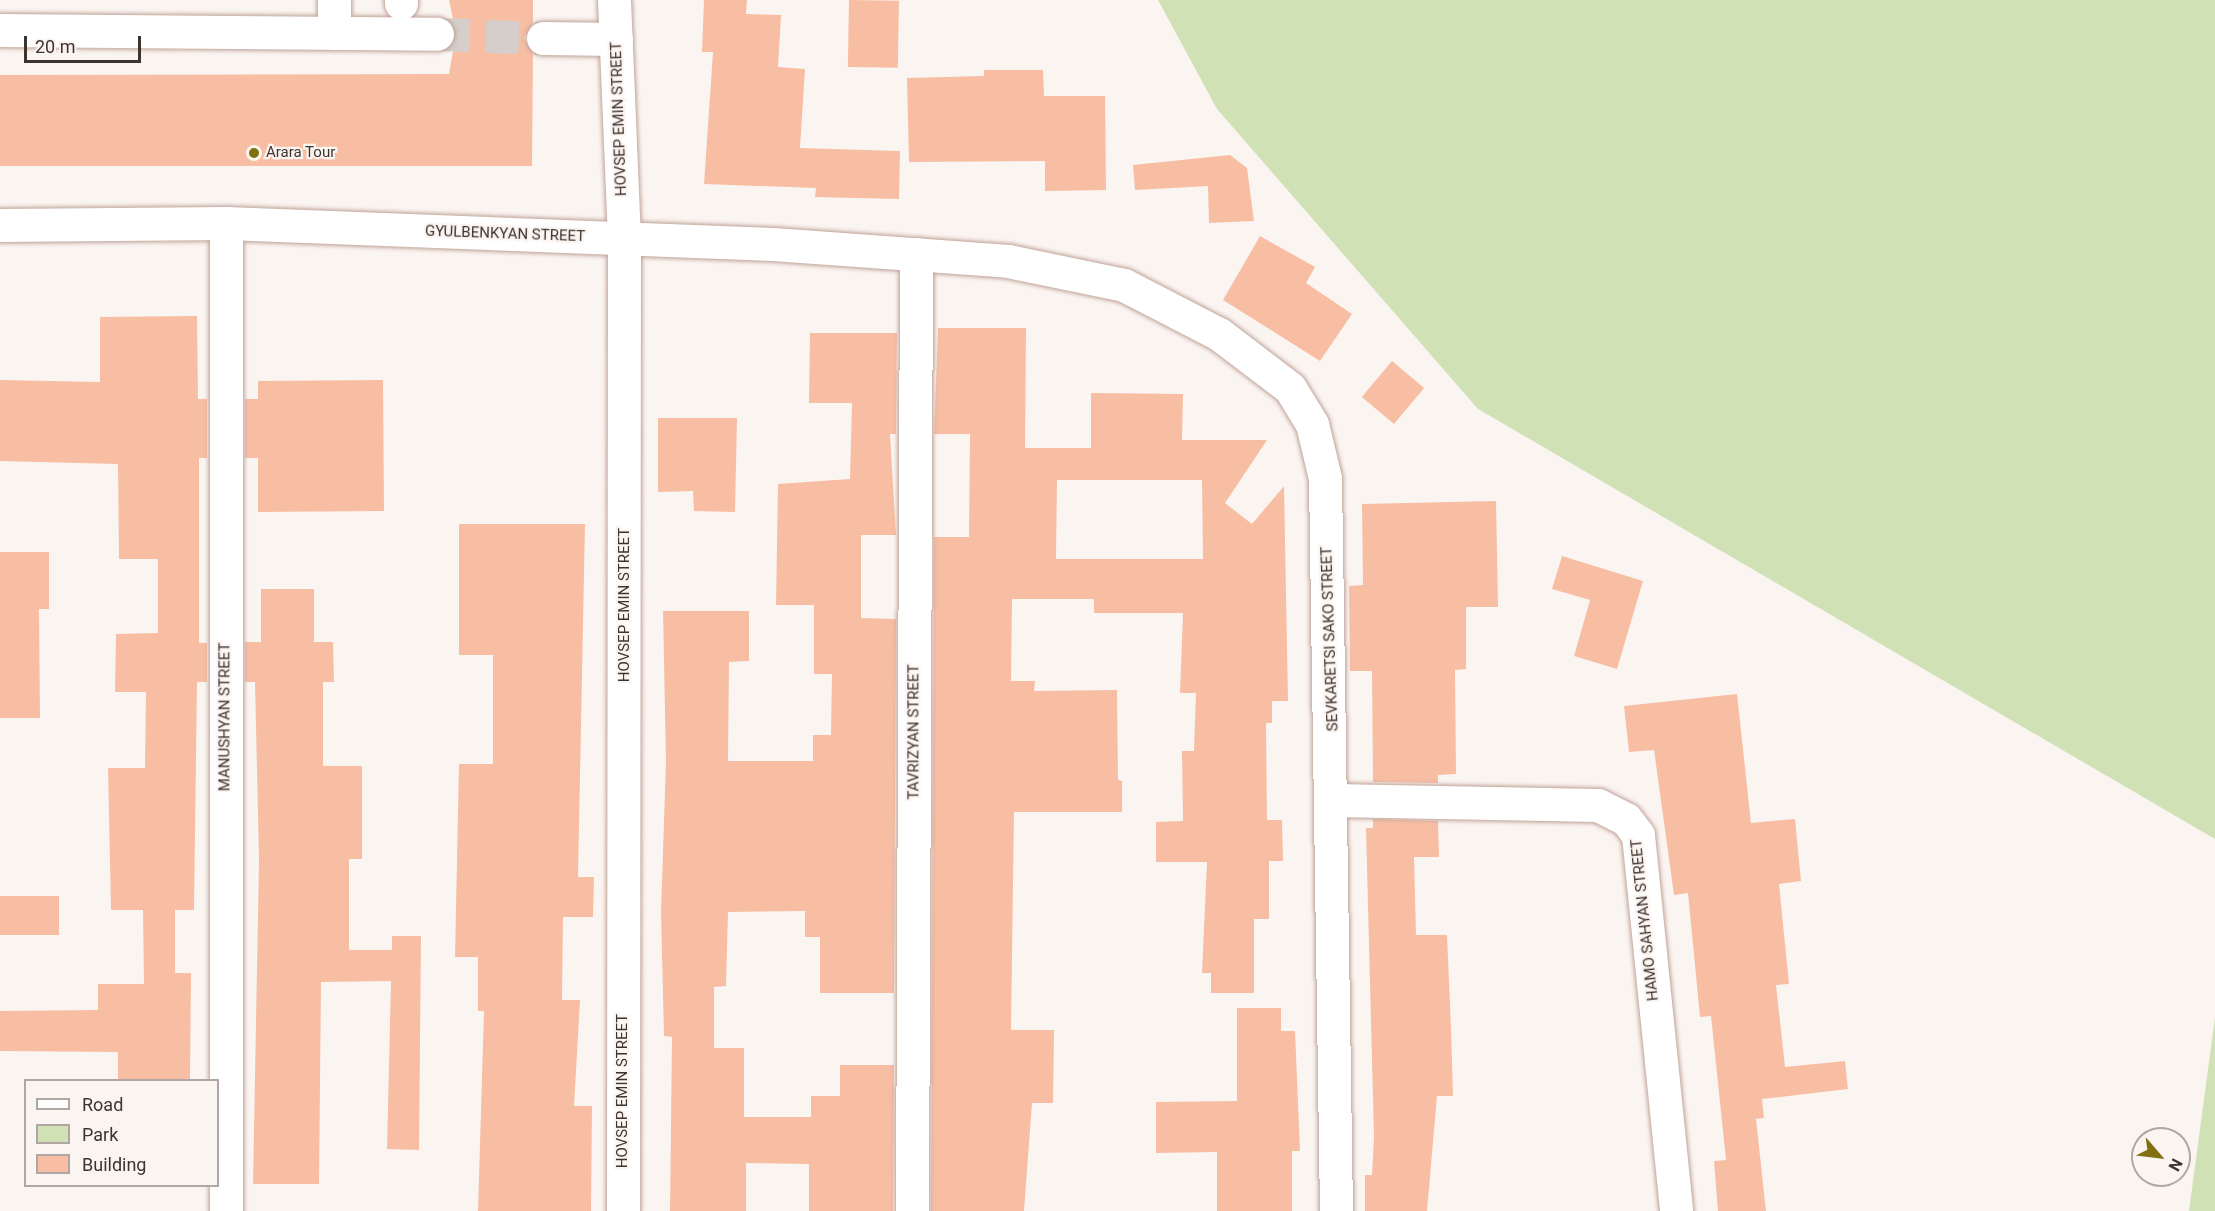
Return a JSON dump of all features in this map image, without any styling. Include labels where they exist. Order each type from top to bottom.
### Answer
[{"type":"street","points":[[334,0],[334,33]]},
{"type":"street","name":"HOVSEP EMIN STREET","points":[[614,0],[624,238],[623,1211]]},
{"type":"street","points":[[0,30],[437,34]]},
{"type":"street","points":[[543,38],[616,39]]},
{"type":"street","name":"GYULBENKYAN STREET","points":[[0,225],[226,223],[624,238],[1008,261]]},
{"type":"street","name":"MANUSHYAN STREET","points":[[226,223],[226,1211]]},
{"type":"street","name":"TAVRIZYAN STREET","points":[[912,1211],[916,254]]},
{"type":"street","name":"SEVKARETSI SAKO STREET","points":[[1008,261],[1124,285],[1219,334],[1290,388],[1312,424],[1325,478],[1334,800],[1336,1211]]},
{"type":"street","name":"HAMO SAHYAN STREET","points":[[1334,800],[1598,805],[1626,819],[1638,836],[1676,1211]]},
{"type":"green space","points":[[1158,0],[2215,0],[2215,839],[1478,409],[1217,109]]},
{"type":"green space","points":[[2215,1017],[2215,1211],[2189,1211]]},
{"type":"building","points":[[449,0],[533,0],[533,23],[524,38],[533,54],[532,166],[0,166],[0,75],[449,74],[456,34]]},
{"type":"building","points":[[704,0],[747,0],[746,14],[781,15],[778,67],[805,69],[800,148],[900,151],[899,199],[815,197],[816,188],[704,184],[713,52],[702,52]]},
{"type":"building","points":[[849,0],[899,1],[898,68],[848,67]]},
{"type":"building","points":[[984,70],[1043,70],[1044,96],[1105,96],[1106,190],[1045,191],[1045,161],[909,162],[907,78],[984,76]]},
{"type":"building","points":[[1230,155],[1247,168],[1254,221],[1209,223],[1208,186],[1135,190],[1133,165]]},
{"type":"building","points":[[1260,236],[1315,267],[1306,283],[1352,314],[1320,361],[1223,300]]},
{"type":"building","points":[[197,316],[198,399],[207,399],[207,458],[199,458],[199,643],[207,643],[207,682],[197,682],[194,910],[175,910],[175,973],[191,973],[190,1079],[118,1079],[118,1052],[0,1051],[0,1011],[98,1010],[98,984],[144,984],[143,910],[111,910],[108,768],[145,768],[146,692],[115,692],[116,634],[158,633],[158,559],[119,559],[118,464],[0,461],[0,380],[100,382],[100,317]]},
{"type":"building","points":[[938,328],[1026,328],[1025,448],[1091,448],[1091,393],[1183,394],[1182,440],[1267,440],[1225,503],[1252,524],[1284,486],[1288,701],[1272,701],[1272,723],[1266,723],[1267,820],[1282,820],[1283,861],[1269,861],[1269,919],[1254,919],[1254,993],[1211,993],[1211,973],[1202,973],[1207,862],[1156,862],[1156,822],[1183,821],[1182,751],[1194,751],[1196,693],[1180,693],[1183,613],[1094,613],[1094,599],[1012,599],[1011,681],[1035,681],[1034,691],[1117,690],[1118,780],[1122,781],[1122,812],[1014,812],[1011,1030],[1054,1030],[1053,1103],[1032,1103],[1024,1211],[931,1211],[934,537],[969,537],[970,434],[934,434]],"holes":[[[1057,480],[1202,480],[1203,559],[1056,559]]]},
{"type":"building","points":[[810,333],[897,333],[896,434],[890,434],[896,535],[861,535],[861,618],[896,619],[894,993],[820,993],[820,937],[805,937],[805,911],[728,912],[726,986],[714,987],[714,1048],[744,1048],[744,1117],[811,1117],[811,1096],[840,1096],[840,1065],[894,1065],[893,1211],[809,1211],[809,1164],[746,1163],[746,1211],[670,1211],[672,1037],[664,1036],[661,912],[666,761],[663,611],[749,611],[749,661],[729,662],[728,761],[813,761],[813,735],[831,735],[832,674],[814,674],[814,605],[776,605],[778,484],[850,479],[852,403],[809,403]]},
{"type":"building","points":[[1392,361],[1424,388],[1394,424],[1362,397]]},
{"type":"building","points":[[383,380],[384,511],[258,512],[258,458],[245,458],[245,399],[258,399],[258,381]]},
{"type":"building","points":[[658,418],[737,418],[735,512],[694,511],[693,491],[658,492]]},
{"type":"building","points":[[1496,501],[1498,607],[1466,607],[1466,669],[1455,670],[1456,774],[1438,775],[1438,783],[1373,782],[1372,671],[1350,671],[1349,586],[1363,585],[1362,504]]},
{"type":"building","points":[[459,524],[585,524],[578,877],[594,877],[593,917],[563,917],[562,1000],[580,1000],[574,1106],[592,1106],[591,1211],[478,1211],[484,1011],[478,1011],[478,957],[455,957],[459,764],[493,764],[493,655],[459,655]]},
{"type":"building","points":[[0,552],[49,552],[49,609],[39,609],[40,718],[0,718]]},
{"type":"building","points":[[1562,556],[1643,581],[1617,669],[1574,656],[1590,600],[1552,589]]},
{"type":"building","points":[[261,589],[314,589],[314,642],[333,642],[334,682],[323,682],[323,766],[362,766],[362,859],[349,859],[349,950],[392,950],[392,936],[421,936],[419,1150],[387,1149],[391,981],[321,982],[319,1184],[253,1184],[259,860],[255,682],[245,682],[245,642],[261,642]]},
{"type":"building","points":[[1737,694],[1751,823],[1795,819],[1801,881],[1779,884],[1789,984],[1776,985],[1785,1067],[1845,1061],[1848,1089],[1762,1099],[1764,1118],[1756,1119],[1766,1211],[1718,1211],[1714,1161],[1726,1160],[1711,1016],[1700,1017],[1688,893],[1674,895],[1654,750],[1629,752],[1624,706]]},
{"type":"building","points":[[1373,819],[1438,821],[1439,857],[1414,857],[1416,935],[1447,935],[1451,1028],[1453,1096],[1437,1096],[1427,1211],[1365,1211],[1365,1175],[1372,1175],[1374,1137],[1366,828],[1373,828]]},
{"type":"building","points":[[0,896],[59,896],[59,935],[0,935]]},
{"type":"building","points":[[1237,1008],[1281,1008],[1281,1031],[1295,1031],[1300,1151],[1292,1151],[1292,1211],[1217,1211],[1217,1152],[1156,1153],[1156,1102],[1237,1101]]},
{"type":"tunnel","points":[[437,34],[543,38]]},
{"type":"place","name":"Arara Tour","points":[[254,153]]}]
